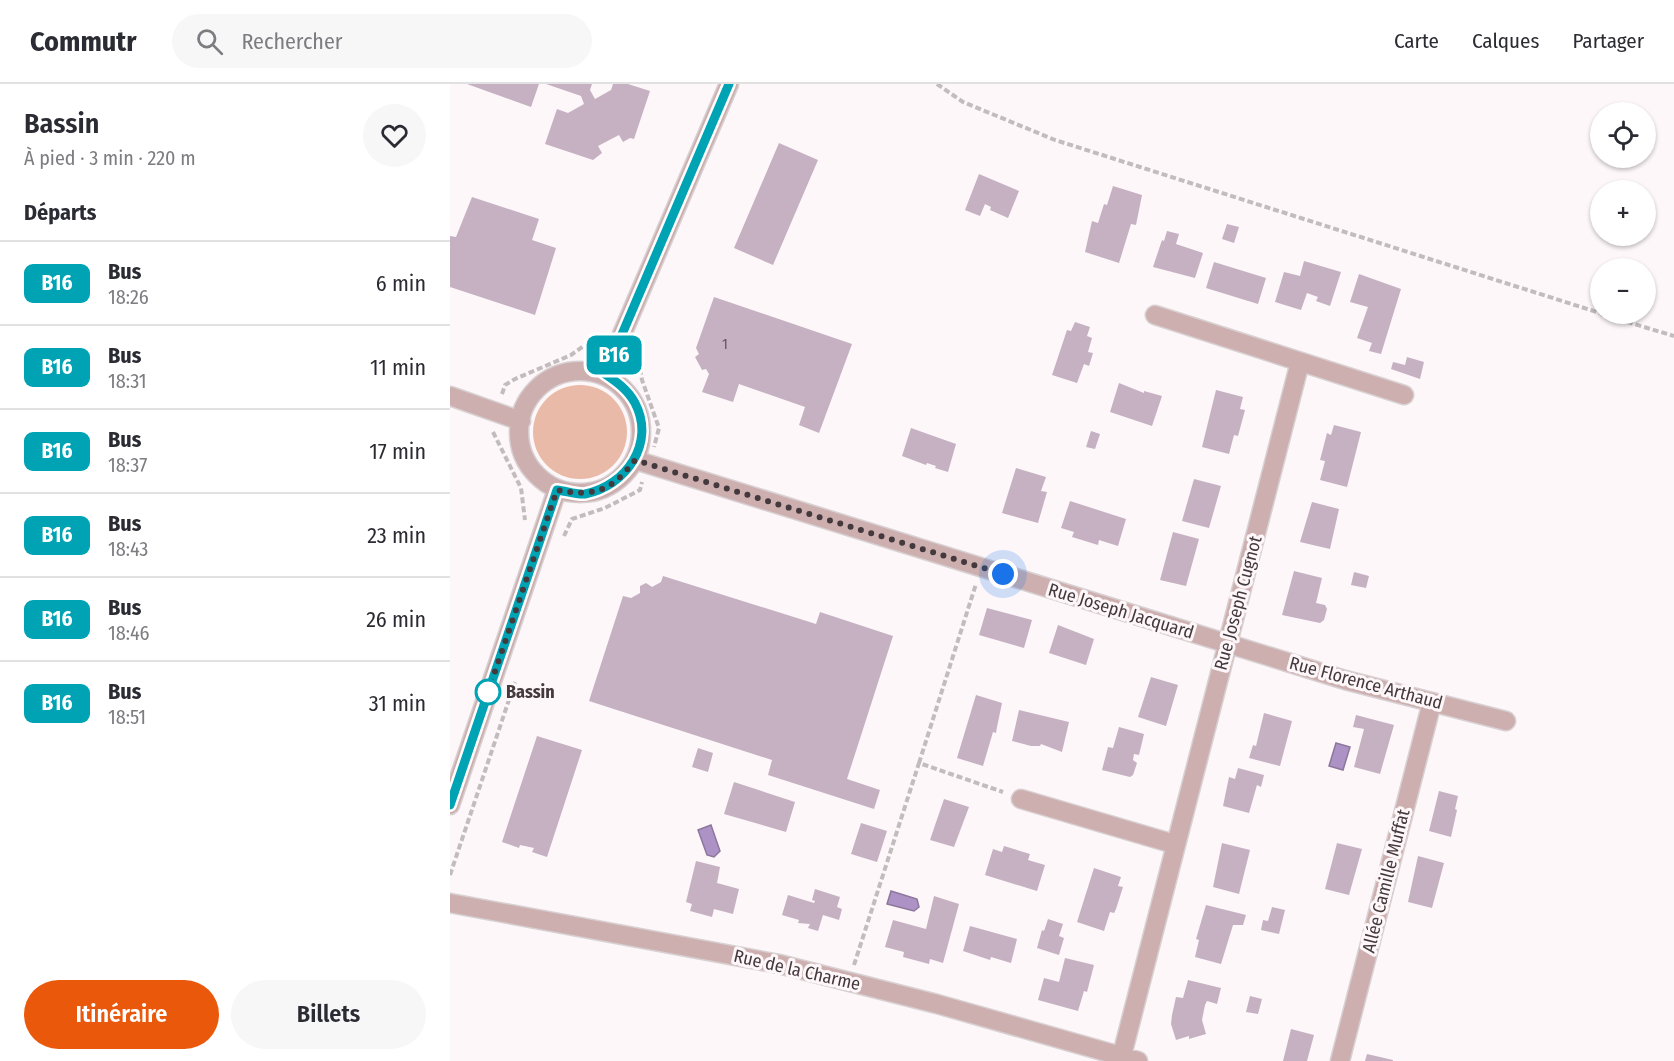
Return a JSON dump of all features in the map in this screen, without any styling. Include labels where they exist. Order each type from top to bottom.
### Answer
[{"type":"street","points":[[605,374],[729,84]]},
{"type":"street","points":[[1155,315],[1404,395]]},
{"type":"street","name":"Rue Joseph Cugnot","points":[[1130,1058],[1174,844],[1300,362]]},
{"type":"street","points":[[582,370],[605,374],[623,386],[635,403],[640,416],[642,462],[609,487],[582,494],[557,490],[537,478],[525,462],[520,444],[521,421],[529,399],[547,380],[582,370]]},
{"type":"street","points":[[450,396],[521,421]]},
{"type":"street","name":"Rue Joseph Jacquard","points":[[642,462],[1227,644]]},
{"type":"street","points":[[450,805],[557,490]]},
{"type":"street","name":"Rue Florence Arthaud","points":[[1227,644],[1345,680],[1506,721]]},
{"type":"street","name":"Allée Camille Muffat","points":[[1340,1061],[1432,702]]},
{"type":"street","points":[[1021,799],[1174,844]]},
{"type":"street","name":"Rue de la Charme","points":[[450,903],[779,964],[1130,1058]]},
{"type":"path","points":[[937,84],[963,102],[1055,140],[1590,310]]},
{"type":"path","points":[[1636,324],[1674,336]]},
{"type":"path","points":[[526,521],[520,488],[490,427],[505,385],[534,370],[571,356],[596,339],[602,331]]},
{"type":"path","points":[[561,543],[572,519],[605,508],[640,490],[642,462],[659,428],[642,380],[637,350]]},
{"type":"path","points":[[849,982],[981,567]]},
{"type":"path","points":[[450,875],[516,677]]},
{"type":"path","points":[[919,763],[1021,799]]},
{"type":"shaded area","points":[[580,385],[598,389],[613,399],[623,414],[627,432],[623,450],[613,465],[598,475],[580,479],[562,475],[547,465],[537,450],[533,432],[537,414],[547,399],[562,389]]},
{"type":"shaded area","points":[[1336,743],[1350,747],[1343,770],[1329,766]]},
{"type":"shaded area","points":[[711,825],[720,851],[714,857],[707,855],[698,830]]},
{"type":"shaded area","points":[[891,891],[917,899],[919,907],[914,911],[887,904]]},
{"type":"building","points":[[467,84],[539,84],[531,107]]},
{"type":"building","points":[[546,84],[592,84],[590,90],[595,99],[611,90],[613,84],[628,84],[650,91],[634,139],[630,138],[623,142],[619,135],[598,146],[602,153],[593,160],[545,144],[557,109],[568,113],[584,104],[581,96]]},
{"type":"building","points":[[779,143],[818,160],[773,265],[734,248]]},
{"type":"building","points":[[979,174],[1019,191],[1008,218],[990,210],[991,207],[985,204],[980,216],[965,210]]},
{"type":"building","points":[[1113,186],[1142,195],[1136,225],[1131,224],[1119,263],[1085,252],[1092,221],[1098,223]]},
{"type":"building","points":[[472,197],[539,219],[532,240],[556,248],[535,315],[450,287],[450,236],[456,237]]},
{"type":"building","points":[[1227,224],[1239,227],[1234,243],[1222,239]]},
{"type":"building","points":[[1167,231],[1179,234],[1176,244],[1203,253],[1195,278],[1153,267]]},
{"type":"building","points":[[1304,261],[1341,272],[1330,306],[1316,301],[1318,297],[1307,293],[1301,310],[1275,302],[1284,272],[1300,276]]},
{"type":"building","points":[[1214,262],[1266,278],[1258,304],[1206,288]]},
{"type":"building","points":[[1359,274],[1401,289],[1381,354],[1369,351],[1372,343],[1357,338],[1368,307],[1350,302]]},
{"type":"building","points":[[714,297],[852,344],[819,433],[799,425],[805,407],[739,384],[733,402],[702,392],[709,374],[706,369],[702,370],[695,357],[699,354],[696,348]]},
{"type":"building","points":[[1075,322],[1090,327],[1087,336],[1092,338],[1088,352],[1093,353],[1089,366],[1084,364],[1077,383],[1052,375],[1067,330],[1071,331]]},
{"type":"building","points":[[1407,357],[1424,362],[1420,379],[1391,369],[1393,362],[1405,365]]},
{"type":"building","points":[[1119,383],[1144,393],[1144,391],[1162,396],[1152,426],[1110,412]]},
{"type":"building","points":[[1216,390],[1243,397],[1240,409],[1245,410],[1238,436],[1234,435],[1229,454],[1202,447]]},
{"type":"building","points":[[1334,425],[1361,432],[1347,487],[1320,480],[1325,461],[1320,460],[1327,433],[1331,435]]},
{"type":"building","points":[[911,428],[956,444],[948,472],[902,456]]},
{"type":"building","points":[[1091,431],[1100,434],[1095,449],[1086,447]]},
{"type":"building","points":[[1016,468],[1046,477],[1041,491],[1047,492],[1038,523],[1002,513]]},
{"type":"building","points":[[1194,479],[1221,486],[1209,528],[1182,521]]},
{"type":"building","points":[[1070,501],[1126,519],[1118,546],[1099,540],[1098,545],[1072,537],[1074,532],[1061,528]]},
{"type":"building","points":[[1312,502],[1339,509],[1330,549],[1300,542]]},
{"type":"building","points":[[1173,532],[1199,539],[1186,586],[1160,580]]},
{"type":"building","points":[[1294,571],[1322,578],[1316,603],[1325,605],[1327,609],[1324,620],[1320,623],[1282,615]]},
{"type":"building","points":[[1354,572],[1369,576],[1366,588],[1351,585]]},
{"type":"building","points":[[663,576],[816,624],[820,612],[893,636],[847,779],[880,790],[874,809],[768,775],[772,760],[589,701],[623,596],[631,598],[640,593],[640,586],[646,583],[652,587],[661,582]]},
{"type":"building","points":[[987,608],[1032,620],[1024,648],[979,635]]},
{"type":"building","points":[[1058,625],[1094,639],[1086,665],[1049,653]]},
{"type":"building","points":[[1151,677],[1178,685],[1166,726],[1138,717]]},
{"type":"building","points":[[976,695],[1002,703],[996,733],[993,732],[983,766],[957,758]]},
{"type":"building","points":[[1019,710],[1069,722],[1062,752],[1041,744],[1031,746],[1012,741]]},
{"type":"building","points":[[1264,713],[1292,721],[1280,766],[1249,758],[1253,745],[1256,746]]},
{"type":"building","points":[[1356,715],[1394,725],[1380,774],[1354,767],[1364,729],[1353,727]]},
{"type":"building","points":[[1119,727],[1144,734],[1139,755],[1134,754],[1133,760],[1137,763],[1130,777],[1102,770],[1108,747],[1113,748]]},
{"type":"building","points":[[537,736],[582,750],[547,857],[532,852],[534,848],[520,845],[519,848],[502,842]]},
{"type":"building","points":[[698,748],[713,753],[708,772],[692,767]]},
{"type":"building","points":[[1238,768],[1264,775],[1261,787],[1257,785],[1249,813],[1223,806],[1229,777],[1235,779]]},
{"type":"building","points":[[734,782],[795,802],[786,832],[724,814]]},
{"type":"building","points":[[1439,791],[1458,796],[1451,837],[1429,831]]},
{"type":"building","points":[[944,799],[969,807],[954,847],[930,840]]},
{"type":"building","points":[[861,823],[887,831],[877,862],[851,854]]},
{"type":"building","points":[[1222,843],[1250,850],[1239,894],[1213,887]]},
{"type":"building","points":[[1337,843],[1362,849],[1349,895],[1325,889]]},
{"type":"building","points":[[1004,846],[1030,854],[1028,860],[1045,865],[1037,891],[985,875],[993,849],[1002,852]]},
{"type":"building","points":[[1418,856],[1444,863],[1432,908],[1408,902]]},
{"type":"building","points":[[696,861],[720,867],[717,883],[739,889],[733,914],[714,909],[712,917],[690,911],[692,904],[686,902]]},
{"type":"building","points":[[1094,868],[1121,877],[1118,886],[1123,887],[1116,909],[1114,913],[1110,912],[1104,931],[1077,922]]},
{"type":"building","points":[[815,889],[840,897],[837,907],[842,909],[839,920],[823,915],[818,931],[808,928],[810,924],[798,923],[799,920],[782,915],[788,895],[814,903],[815,901],[812,900]]},
{"type":"building","points":[[934,896],[959,904],[943,963],[930,959],[929,964],[903,957],[904,952],[885,947],[893,920],[926,929]]},
{"type":"building","points":[[1206,905],[1246,915],[1243,925],[1233,925],[1221,964],[1195,957],[1199,940],[1196,939]]},
{"type":"building","points":[[1272,907],[1285,910],[1279,934],[1261,930],[1263,920],[1268,921]]},
{"type":"building","points":[[1048,919],[1063,924],[1059,936],[1064,938],[1059,955],[1037,948]]},
{"type":"building","points":[[970,926],[1017,939],[1011,963],[991,957],[990,960],[963,951]]},
{"type":"building","points":[[1065,958],[1094,965],[1087,992],[1084,991],[1078,1011],[1038,1000],[1044,978],[1059,982]]},
{"type":"building","points":[[1188,980],[1221,988],[1217,1004],[1207,1001],[1205,1005],[1202,1020],[1206,1034],[1176,1040],[1171,1024],[1172,1015],[1176,997],[1183,998]]},
{"type":"building","points":[[1250,996],[1262,999],[1258,1014],[1246,1012]]},
{"type":"building","points":[[1291,1029],[1314,1035],[1307,1061],[1283,1061]]},
{"type":"building","points":[[1367,1054],[1393,1060],[1393,1061],[1365,1061]]},
{"type":"bus line","name":"B16","points":[[450,805],[557,490],[582,494],[609,487],[625,473],[635,460],[641,438],[640,416],[635,403],[623,386],[605,374],[729,84]]},
{"type":"place","name":"Bassin","points":[[488,692]]},
{"type":"route","points":[[488,692],[557,490],[582,494],[609,487],[625,473],[635,460],[1003,574]]}]
